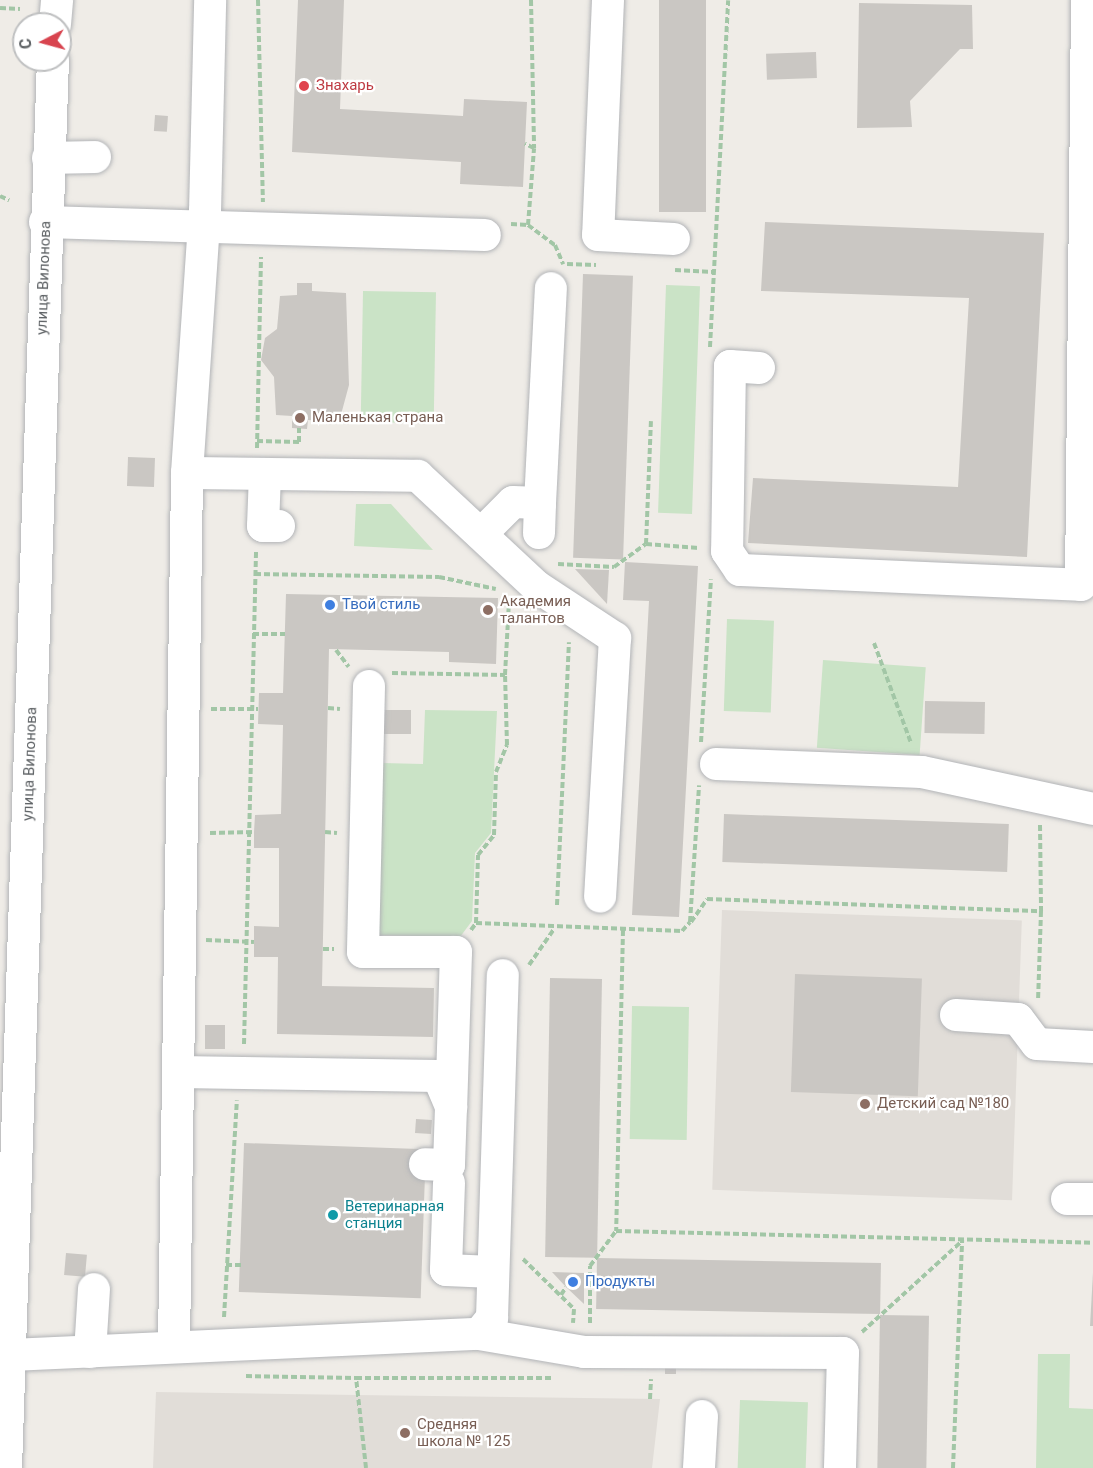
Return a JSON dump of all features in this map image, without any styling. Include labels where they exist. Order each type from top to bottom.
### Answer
[{"type":"street","points":[[174,1344],[178,1072],[175,512],[187,473],[201,229],[210,0]]},
{"type":"street","points":[[608,0],[598,235],[674,239]]},
{"type":"street","points":[[759,368],[730,366],[720,550],[740,570],[1087,585],[1087,0]]},
{"type":"street","name":"улица Вилонова","points":[[6,1468],[11,1355],[8,1221],[52,72]]},
{"type":"street","points":[[48,158],[95,157]]},
{"type":"street","points":[[45,222],[262,232],[485,234]]},
{"type":"street","points":[[539,533],[551,288]]},
{"type":"street","points":[[187,473],[418,476],[571,612],[615,638],[600,897]]},
{"type":"street","points":[[261,474],[270,522]]},
{"type":"street","points":[[481,534],[513,501],[540,502]]},
{"type":"street","points":[[361,679],[363,952],[456,952],[449,1165],[437,1174],[434,1270],[493,1272]]},
{"type":"street","points":[[706,761],[922,772],[1040,793],[1093,809]]},
{"type":"street","points":[[479,1334],[492,1318],[503,975]]},
{"type":"street","points":[[956,1015],[1018,1019],[1037,1044],[1093,1047]]},
{"type":"street","points":[[178,1072],[438,1076],[451,1107]]},
{"type":"street","points":[[90,1352],[94,1289]]},
{"type":"street","points":[[11,1355],[90,1352],[174,1344],[409,1340],[479,1334],[584,1352],[843,1353],[840,1468]]},
{"type":"street","points":[[699,1468],[702,1416]]},
{"type":"path","points":[[258,0],[262,232],[257,441],[261,474]]},
{"type":"path","points":[[531,0],[534,148]]},
{"type":"path","points":[[709,354],[728,0]]},
{"type":"path","points":[[0,8],[20,9]]},
{"type":"path","points":[[0,196],[9,200]]},
{"type":"path","points":[[646,544],[651,422]]},
{"type":"path","points":[[257,441],[299,442],[299,428]]},
{"type":"path","points":[[255,574],[270,522]]},
{"type":"path","points":[[554,564],[614,567],[646,544],[720,550],[706,761],[690,922]]},
{"type":"path","points":[[557,905],[571,612]]},
{"type":"path","points":[[254,633],[285,633]]},
{"type":"path","points":[[874,642],[922,772]]},
{"type":"path","points":[[336,650],[361,679]]},
{"type":"path","points":[[476,923],[478,855],[494,836],[496,772],[507,745],[505,675]]},
{"type":"path","points":[[233,709],[258,709]]},
{"type":"path","points":[[1037,1044],[1041,911],[1040,793]]},
{"type":"path","points":[[230,833],[254,832]]},
{"type":"path","points":[[482,924],[682,931],[707,899],[1041,911]]},
{"type":"path","points":[[590,1326],[590,1266],[616,1231],[622,930]]},
{"type":"path","points":[[230,941],[254,942]]},
{"type":"path","points":[[224,1322],[232,1132]]},
{"type":"path","points":[[616,1231],[1093,1244]]},
{"type":"path","points":[[862,1332],[962,1240]]},
{"type":"path","points":[[953,1468],[962,1240]]},
{"type":"path","points":[[522,1258],[574,1309],[573,1325]]},
{"type":"path","points":[[226,1265],[241,1265]]},
{"type":"path","points":[[561,1295],[566,1287]]},
{"type":"path","points":[[366,1468],[356,1378],[565,1378]]},
{"type":"path","points":[[641,1379],[662,1379]]},
{"type":"shaded area","name":"Детский сад №180","points":[[722,910],[1022,920],[1012,1200],[712,1190]]},
{"type":"shaded area","name":"Средняя школа № 125","points":[[156,1392],[660,1399],[652,1468],[153,1468]]},
{"type":"green space","points":[[666,285],[700,286],[692,514],[658,513]]},
{"type":"green space","points":[[363,291],[436,292],[434,423],[361,422]]},
{"type":"green space","points":[[356,504],[391,504],[433,550],[354,546]]},
{"type":"green space","points":[[727,619],[774,621],[771,713],[724,711]]},
{"type":"green space","points":[[823,660],[926,667],[920,755],[817,748]]},
{"type":"green space","points":[[425,710],[497,711],[491,833],[475,853],[472,921],[460,937],[378,935],[382,763],[423,764]]},
{"type":"green space","points":[[632,1006],[689,1007],[687,1140],[630,1139]]},
{"type":"green space","points":[[1038,1354],[1070,1354],[1069,1408],[1093,1409],[1093,1468],[1036,1468]]},
{"type":"green space","points":[[740,1400],[808,1402],[806,1468],[738,1468]]},
{"type":"building","points":[[298,0],[344,0],[340,109],[463,116],[464,99],[527,102],[523,187],[460,184],[461,162],[292,152]]},
{"type":"building","points":[[659,0],[706,0],[706,212],[659,212]]},
{"type":"building","points":[[859,3],[972,5],[973,49],[960,49],[910,101],[912,127],[857,128]]},
{"type":"building","points":[[816,52],[817,78],[767,80],[766,54]]},
{"type":"building","points":[[155,115],[168,116],[167,132],[154,131]]},
{"type":"building","points":[[765,222],[1044,233],[1027,557],[748,543],[753,478],[958,487],[969,298],[761,291]]},
{"type":"building","points":[[583,274],[633,276],[623,560],[573,558]]},
{"type":"building","points":[[297,283],[312,283],[312,291],[346,293],[349,385],[339,422],[308,420],[307,429],[292,428],[292,416],[276,415],[274,377],[261,360],[265,338],[277,329],[280,296],[297,295]]},
{"type":"building","points":[[128,457],[155,458],[154,487],[127,486]]},
{"type":"building","points":[[625,562],[698,566],[679,917],[632,915],[649,601],[623,600]]},
{"type":"building","points":[[575,569],[609,570],[607,604]]},
{"type":"building","points":[[286,594],[498,598],[496,664],[449,662],[449,652],[329,649],[322,986],[434,988],[433,1037],[277,1034],[278,957],[254,957],[254,926],[279,927],[279,848],[254,848],[254,832],[255,815],[281,814],[283,725],[258,724],[259,693],[283,693]]},
{"type":"building","points":[[925,701],[985,702],[984,734],[924,733]]},
{"type":"building","points":[[373,710],[411,710],[411,734],[373,734]]},
{"type":"building","points":[[724,814],[1009,824],[1007,872],[722,862]]},
{"type":"building","points":[[795,974],[922,978],[918,1096],[791,1092]]},
{"type":"building","points":[[550,978],[602,979],[597,1258],[545,1257]]},
{"type":"building","points":[[205,1025],[225,1025],[225,1049],[205,1049]]},
{"type":"building","points":[[416,1119],[432,1120],[431,1134],[415,1133]]},
{"type":"building","name":"Ветеринарная станция","points":[[244,1143],[426,1149],[421,1298],[239,1292]]},
{"type":"building","points":[[66,1253],[87,1255],[85,1277],[64,1275]]},
{"type":"building","points":[[597,1258],[881,1263],[880,1314],[596,1309]]},
{"type":"building","points":[[552,1272],[584,1273],[584,1304],[566,1287]]},
{"type":"building","points":[[1093,1273],[1093,1326],[1090,1326]]},
{"type":"building","points":[[880,1315],[929,1316],[926,1468],[877,1468]]},
{"type":"building","points":[[665,1362],[676,1362],[676,1374],[665,1374]]},
{"type":"place","name":"Знахарь","points":[[304,86]]},
{"type":"place","name":"Маленькая страна","points":[[300,418]]},
{"type":"place","name":"Твой стиль","points":[[330,605]]},
{"type":"place","name":"Академия талантов","points":[[488,610]]},
{"type":"place","name":"Детский сад №180","points":[[865,1104]]},
{"type":"place","name":"Ветеринарная станция","points":[[333,1215]]},
{"type":"place","name":"Продукты","points":[[573,1282]]},
{"type":"place","name":"Средняя школа № 125","points":[[405,1433]]}]
